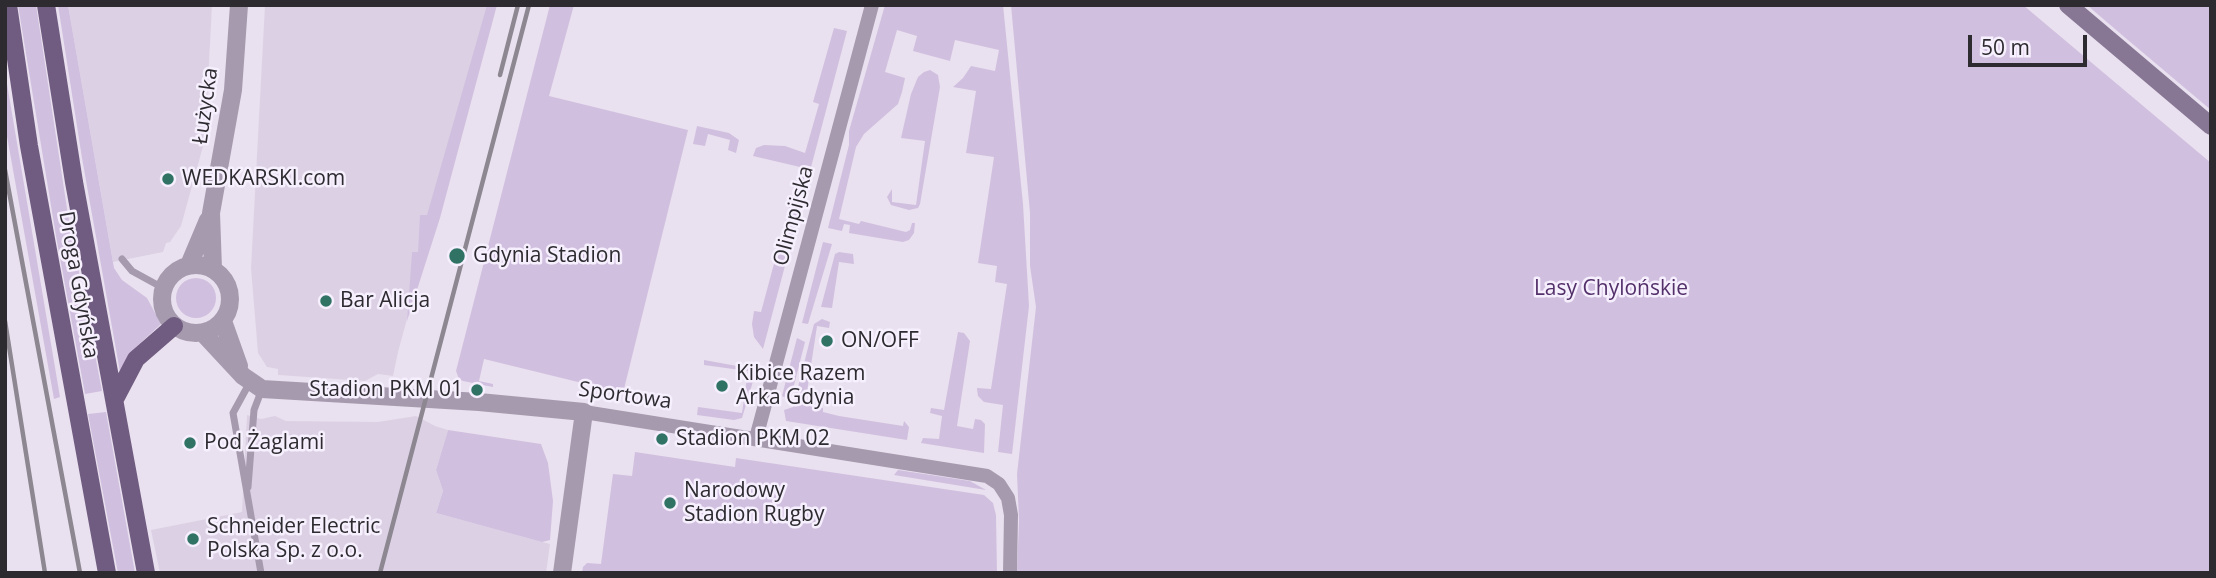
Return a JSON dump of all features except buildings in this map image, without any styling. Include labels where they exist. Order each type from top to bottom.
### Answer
[{"type":"main road","name":"Droga Gdyńska","points":[[8,5],[29,146],[107,573]]},
{"type":"main road","name":"Droga Gdyńska","points":[[46,5],[74,182],[146,573]]},
{"type":"main road","points":[[2067,5],[2211,126]]},
{"type":"main road","points":[[115,399],[136,359],[174,326]]},
{"type":"street","name":"Łużycka","points":[[223,321],[231,302],[230,291],[226,281],[213,268],[211,213],[233,90],[239,5]]},
{"type":"street","name":"Olimpijska","points":[[756,438],[872,5]]},
{"type":"street","name":"Łużycka","points":[[163,288],[169,277],[178,269],[189,265],[211,213]]},
{"type":"street","points":[[189,265],[213,268]]},
{"type":"street","points":[[163,288],[164,312],[174,326],[188,332],[203,333],[214,329],[223,321],[252,382]]},
{"type":"street","points":[[203,333],[252,382]]},
{"type":"street","name":"Sportowa","points":[[252,382],[583,412],[981,474],[999,484],[1008,498],[1011,515],[1010,573]]},
{"type":"street","points":[[562,573],[583,412]]},
{"type":"lane","points":[[122,259],[132,271],[163,288]]},
{"type":"lane","points":[[252,382],[233,413],[261,573]]},
{"type":"lane","points":[[248,498],[254,410],[252,382]]},
{"type":"shaded area","points":[[68,5],[212,5],[205,139],[181,226],[170,242],[166,243],[163,252],[113,262]]},
{"type":"shaded area","points":[[265,5],[493,5],[393,376],[378,374],[365,381],[278,375],[278,369],[267,367],[258,353],[251,268]]},
{"type":"shaded area","points":[[247,415],[261,419],[275,416],[286,421],[378,422],[416,416],[448,430],[436,470],[443,491],[436,513],[550,544],[546,573],[160,573],[151,530],[242,512]]},
{"type":"green space","points":[[18,5],[36,5],[68,215],[102,391],[85,394]]},
{"type":"green space","points":[[58,5],[68,5],[114,268],[122,280],[147,298],[161,324],[134,349],[120,372],[82,158]]},
{"type":"green space","points":[[487,5],[497,5],[440,218],[407,321],[412,252],[418,252],[420,215],[427,215]]},
{"type":"green space","points":[[550,5],[574,5],[549,96],[688,130],[623,393],[484,359],[479,381],[493,384],[493,387],[463,381],[459,379],[456,371]]},
{"type":"green space","points":[[885,5],[1003,5],[1023,204],[1029,306],[1012,454],[998,452],[1003,405],[984,402],[978,396],[977,389],[991,389],[1007,284],[995,282],[997,266],[978,263],[994,157],[966,153],[976,91],[953,87],[971,66],[995,71],[999,50],[955,40],[950,61],[913,51],[917,36],[897,30],[885,72],[905,78],[902,92],[898,104],[864,134],[856,147],[839,219],[859,224],[861,221],[906,232],[910,230],[912,223],[915,223],[914,233],[909,240],[903,242],[849,233],[850,225],[844,224],[842,231],[828,228],[849,145],[849,131]]},
{"type":"green space","name":"Lasy Chylońskie","points":[[1011,5],[2023,5],[2211,163],[2211,573],[1017,573],[1017,474],[1036,307],[1030,266],[1030,213]]},
{"type":"green space","points":[[2087,5],[2211,5],[2211,110],[2122,35]]},
{"type":"green space","points":[[834,28],[847,31],[763,349],[754,337],[754,311],[761,312],[800,167],[753,156],[756,148],[764,145],[785,146],[805,153],[819,104],[813,102]]},
{"type":"green space","points":[[930,70],[938,75],[940,87],[920,204],[918,208],[909,210],[891,205],[887,197],[892,189],[892,202],[916,205],[925,141],[901,138],[911,94],[918,77]]},
{"type":"green space","points":[[5,72],[60,397],[54,399],[5,125]]},
{"type":"green space","points":[[697,126],[729,133],[739,140],[736,153],[728,150],[730,140],[708,134],[705,146],[693,144]]},
{"type":"green space","points":[[823,242],[832,244],[808,324],[802,323]]},
{"type":"green space","points":[[835,254],[853,254],[854,264],[839,262],[832,308],[821,307]]},
{"type":"green space","points":[[196,278],[210,284],[216,298],[210,312],[196,318],[182,312],[176,298],[182,284]]},
{"type":"green space","points":[[822,319],[830,322],[829,328],[817,326],[805,405],[823,408],[823,412],[839,416],[903,426],[904,421],[909,427],[907,440],[786,421],[784,410],[793,407],[814,324]]},
{"type":"green space","points":[[958,332],[964,333],[970,341],[957,426],[973,429],[975,419],[985,424],[984,453],[921,443],[923,438],[939,439],[942,416],[930,413],[931,408],[944,410]]},
{"type":"green space","points":[[797,338],[805,342],[791,397],[786,398],[782,396]]},
{"type":"green space","points":[[704,360],[757,368],[742,418],[734,420],[697,415],[698,407],[742,413],[748,371],[704,365]]},
{"type":"green space","points":[[106,412],[135,573],[118,573],[88,414]]},
{"type":"green space","points":[[448,430],[541,444],[548,463],[553,501],[550,540],[542,542],[436,513],[443,491],[436,470]]},
{"type":"green space","points":[[635,452],[735,467],[736,458],[984,495],[993,503],[996,515],[997,573],[582,573],[587,563],[601,564],[613,474],[632,476]]},
{"type":"green space","points":[[898,470],[970,481],[986,490],[894,475]]},
{"type":"railway","points":[[500,75],[518,5]]},
{"type":"railway","points":[[380,573],[529,5]]},
{"type":"railway","points":[[5,170],[80,573]]},
{"type":"railway","points":[[5,321],[45,573]]},
{"type":"place","name":"WEDKARSKI.com","points":[[168,179]]},
{"type":"place","name":"Gdynia Stadion","points":[[457,256]]},
{"type":"place","name":"Bar Alicja","points":[[326,301]]},
{"type":"place","name":"ON/OFF","points":[[827,341]]},
{"type":"place","name":"Kibice Razem Arka Gdynia","points":[[722,386]]},
{"type":"place","name":"Stadion PKM 01","points":[[477,390]]},
{"type":"place","name":"Stadion PKM 02","points":[[662,439]]},
{"type":"place","name":"Pod Żaglami","points":[[190,443]]},
{"type":"place","name":"Narodowy Stadion Rugby","points":[[670,503]]},
{"type":"place","name":"Schneider Electric Polska Sp. z o.o.","points":[[193,539]]}]
